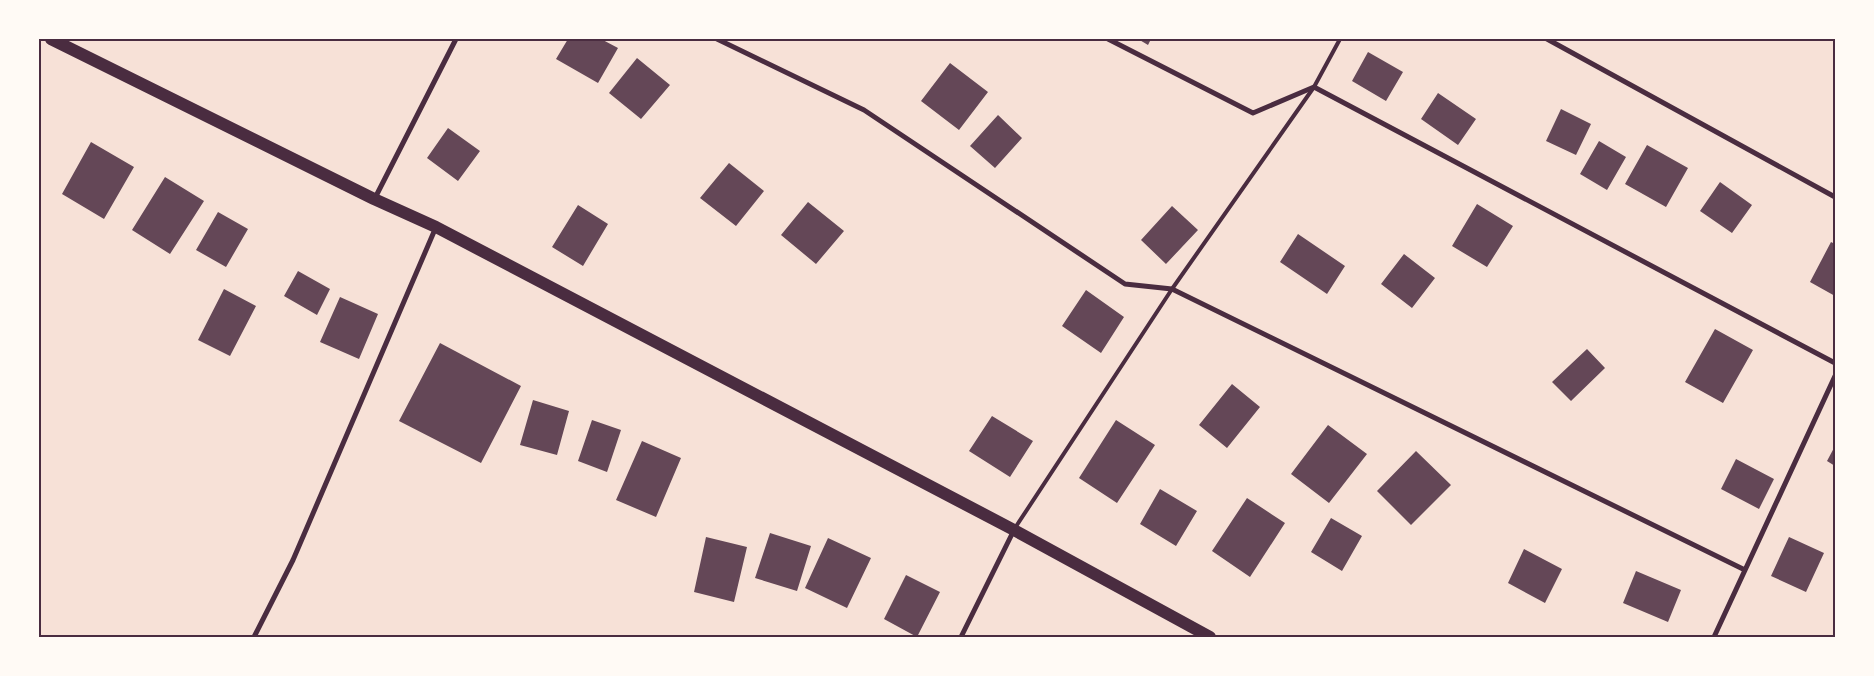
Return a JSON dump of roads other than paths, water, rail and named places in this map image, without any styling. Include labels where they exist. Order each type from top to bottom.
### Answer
[{"type":"main road","points":[[51,39],[374,199],[436,227],[1014,530],[1210,637]]},
{"type":"street","points":[[374,199],[456,39]]},
{"type":"street","points":[[717,39],[864,110],[1125,284],[1172,289],[1745,570]]},
{"type":"street","points":[[1108,39],[1253,112],[1314,87],[1835,363]]},
{"type":"street","points":[[1548,39],[1835,197]]},
{"type":"street","points":[[254,637],[293,560],[436,227]]},
{"type":"street","points":[[1714,637],[1835,376]]},
{"type":"street","points":[[961,637],[1014,530]]},
{"type":"lane","points":[[1014,530],[1172,289],[1314,87],[1340,39]]}]
